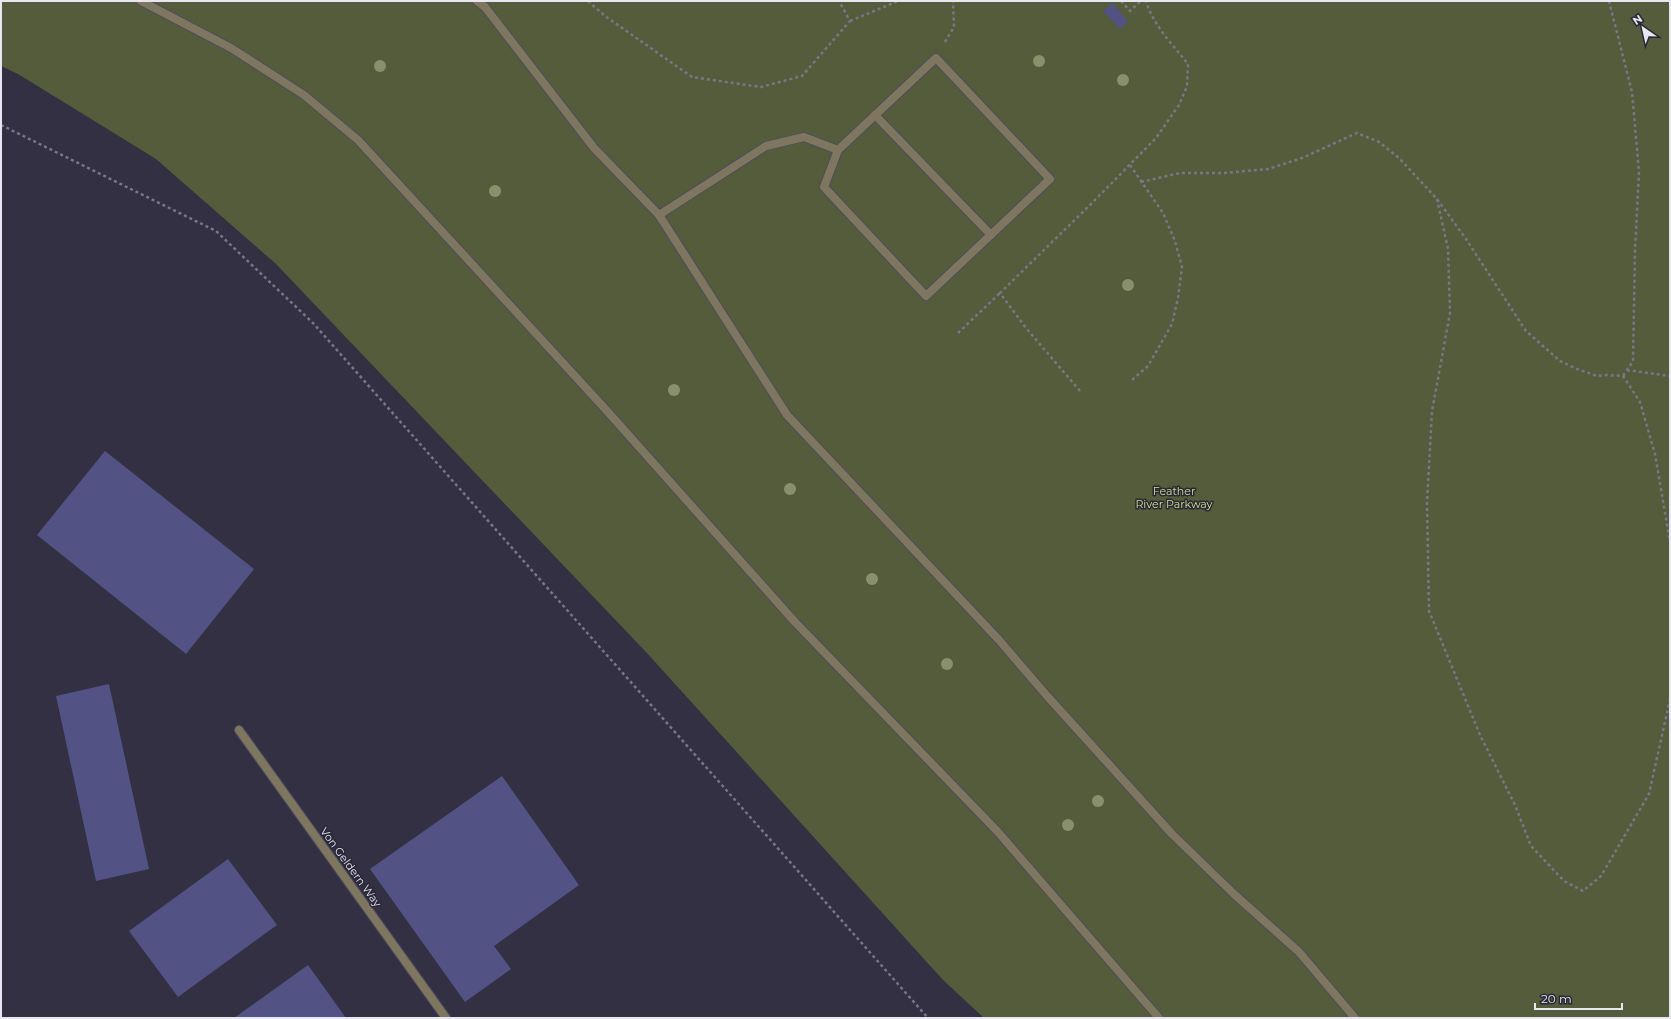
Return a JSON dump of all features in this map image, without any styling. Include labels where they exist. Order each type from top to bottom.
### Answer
[{"type":"street","points":[[141,1],[231,48],[297,90],[358,140],[608,412],[794,621],[998,832],[1159,1018]]},
{"type":"street","points":[[477,1],[485,6],[594,148],[659,215],[787,416],[999,640],[1172,834],[1235,895],[1299,952],[1355,1018]]},
{"type":"street","points":[[936,58],[1050,179],[926,296],[824,187],[838,150],[875,115],[936,58]]},
{"type":"street","points":[[875,115],[991,235]]},
{"type":"street","points":[[659,215],[766,146],[804,137],[838,150]]},
{"type":"street","name":"Von Geldern Way","points":[[239,730],[446,1018]]},
{"type":"path","points":[[588,1],[605,16],[692,76],[761,87],[802,76],[850,22],[898,1]]},
{"type":"path","points":[[839,1],[850,22]]},
{"type":"path","points":[[936,58],[954,28],[953,1]]},
{"type":"path","points":[[1120,1],[1130,11],[1141,1]]},
{"type":"path","points":[[958,333],[1130,165],[1156,138],[1179,105],[1187,86],[1188,64],[1167,38],[1148,9],[1146,1]]},
{"type":"path","points":[[1608,1],[1632,92],[1639,172],[1635,251],[1633,361],[1623,376]]},
{"type":"path","points":[[1,125],[216,231],[313,323],[928,1018]]},
{"type":"path","points":[[1141,182],[1180,173],[1224,173],[1268,168],[1302,158],[1357,133],[1380,142],[1400,158],[1437,199],[1466,239],[1526,331],[1560,361],[1577,369],[1597,376],[1607,374],[1623,376],[1640,402],[1655,454],[1670,542]]},
{"type":"path","points":[[1130,165],[1162,213],[1175,241],[1182,267],[1178,298],[1172,324],[1148,366],[1132,380]]},
{"type":"path","points":[[1437,199],[1448,249],[1450,313],[1432,412],[1427,502],[1429,611],[1480,735],[1515,805],[1531,846],[1564,881],[1583,891],[1601,876],[1649,794],[1670,699]]},
{"type":"path","points":[[1000,293],[1026,328],[1080,390]]},
{"type":"path","points":[[1627,370],[1670,376]]},
{"type":"green space","name":"Feather River Parkway","points":[[1,1],[1670,1],[1670,1018],[984,1018],[943,980],[646,652],[276,264],[156,159],[18,74],[1,66]]},
{"type":"building","points":[[1112,3],[1128,21],[1120,29],[1103,11]]},
{"type":"building","points":[[105,451],[254,569],[186,654],[37,535]]},
{"type":"building","points":[[109,684],[149,869],[96,881],[56,696]]},
{"type":"building","points":[[502,776],[579,885],[494,946],[511,969],[465,1002],[370,869]]},
{"type":"building","points":[[228,859],[277,925],[178,997],[129,931]]},
{"type":"building","points":[[308,965],[346,1018],[234,1018]]}]
